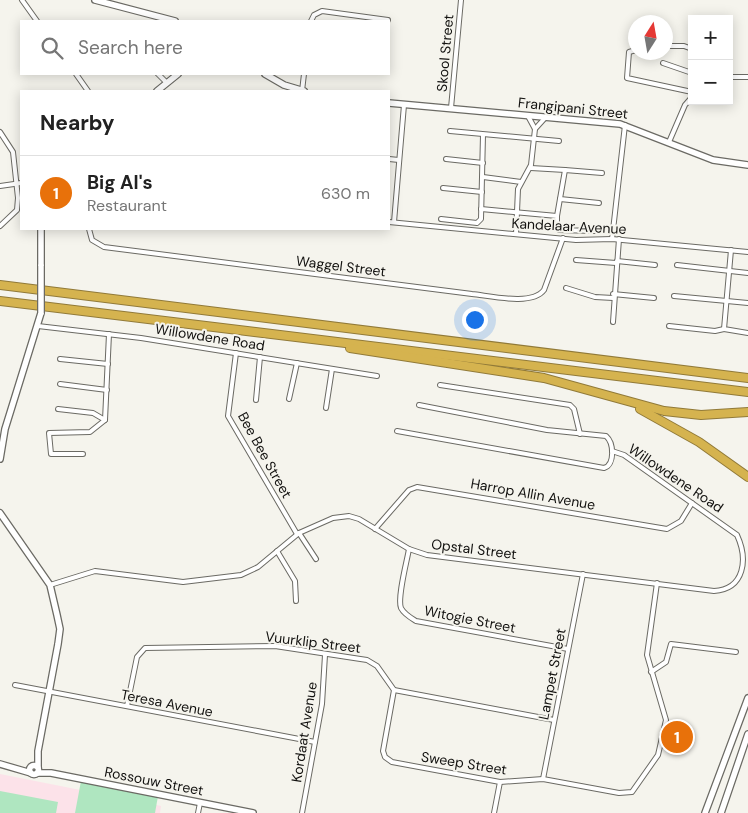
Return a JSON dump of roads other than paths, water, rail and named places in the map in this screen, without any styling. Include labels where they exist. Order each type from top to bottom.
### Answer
[{"type":"highway","points":[[0,285],[748,378]]},
{"type":"highway","points":[[0,301],[748,392]]},
{"type":"highway","points":[[258,333],[508,371],[569,383],[650,408],[689,414],[748,412]]},
{"type":"highway","points":[[613,397],[693,438],[748,477]]},
{"type":"street","points":[[22,0],[36,20]]},
{"type":"street","points":[[95,0],[171,20]]},
{"type":"street","name":"Skool Street","points":[[451,108],[461,0]]},
{"type":"street","points":[[312,20],[314,15],[322,11],[388,20]]},
{"type":"street","points":[[673,46],[688,48]]},
{"type":"street","points":[[629,60],[628,78],[688,91]]},
{"type":"street","points":[[663,63],[688,72]]},
{"type":"street","points":[[77,75],[87,90]]},
{"type":"street","points":[[159,75],[167,83]]},
{"type":"street","points":[[158,90],[177,75]]},
{"type":"street","points":[[266,75],[278,82],[300,90]]},
{"type":"street","points":[[303,90],[304,75]]},
{"type":"street","points":[[733,77],[748,77]]},
{"type":"street","points":[[669,142],[688,101]]},
{"type":"street","name":"Frangipani Street","points":[[390,103],[625,125],[713,160],[748,165]]},
{"type":"street","points":[[391,222],[404,105]]},
{"type":"street","points":[[516,234],[521,182],[531,168],[534,140],[535,129],[528,116]]},
{"type":"street","points":[[535,129],[546,117]]},
{"type":"street","points":[[612,239],[625,125]]},
{"type":"street","points":[[450,131],[559,141]]},
{"type":"street","points":[[0,132],[13,150],[19,183],[17,210],[0,226]]},
{"type":"street","points":[[441,219],[477,222],[481,219],[483,135]]},
{"type":"street","points":[[446,159],[483,163]]},
{"type":"street","points":[[390,160],[399,160]]},
{"type":"street","points":[[531,168],[602,173]]},
{"type":"street","points":[[565,170],[557,226],[559,230],[595,231]]},
{"type":"street","points":[[483,177],[521,182]]},
{"type":"street","points":[[0,186],[19,183]]},
{"type":"street","points":[[443,188],[482,192]]},
{"type":"street","points":[[560,199],[599,203]]},
{"type":"street","points":[[482,209],[557,216]]},
{"type":"street","name":"Kandelaar Avenue","points":[[391,222],[563,238],[619,239],[748,252]]},
{"type":"street","points":[[0,459],[3,428],[41,313],[41,230]]},
{"type":"street","name":"Waggel Street","points":[[89,230],[92,240],[104,247],[453,292],[529,299],[539,296],[544,290],[563,238]]},
{"type":"street","points":[[613,322],[613,296],[619,239]]},
{"type":"street","points":[[724,329],[731,250]]},
{"type":"street","points":[[576,260],[655,265]]},
{"type":"street","points":[[676,265],[748,273]]},
{"type":"street","points":[[566,288],[596,297],[654,298]]},
{"type":"street","points":[[674,296],[748,303]]},
{"type":"street","name":"Willowdene Road","points":[[38,326],[109,334],[260,356],[377,376]]},
{"type":"street","points":[[669,326],[715,331],[724,329],[748,333]]},
{"type":"street","points":[[83,454],[51,454],[49,434],[90,432],[105,420],[109,334]]},
{"type":"street","name":"Bee Bee Street","points":[[236,353],[228,416],[298,533],[316,558]]},
{"type":"street","points":[[256,400],[260,356]]},
{"type":"street","points":[[60,359],[108,364]]},
{"type":"street","points":[[289,399],[297,363]]},
{"type":"street","points":[[326,408],[332,369]]},
{"type":"street","points":[[60,384],[107,390]]},
{"type":"street","points":[[440,385],[570,405],[574,408],[580,434]]},
{"type":"street","points":[[397,431],[604,468],[609,466],[612,451],[609,439],[606,436],[480,419],[419,405]]},
{"type":"street","points":[[58,409],[85,411],[105,420]]},
{"type":"street","name":"Willowdene Road","points":[[612,451],[624,455],[737,535],[744,548],[744,566],[739,580],[728,589],[714,591]]},
{"type":"street","name":"Harrop Allin Avenue","points":[[376,529],[409,490],[417,487],[667,529],[681,522],[692,503]]},
{"type":"street","points":[[0,514],[50,585],[60,629],[34,769]]},
{"type":"street","name":"Opstal Street","points":[[50,585],[95,571],[183,582],[227,578],[249,572],[298,533],[333,518],[349,516],[376,529],[409,549],[427,555],[714,591]]},
{"type":"street","name":"Witogie Street","points":[[409,549],[401,599],[401,608],[408,616],[416,621],[568,649]]},
{"type":"street","points":[[277,551],[295,581],[296,601]]},
{"type":"street","name":"Lampet Street","points":[[543,779],[583,574]]},
{"type":"street","points":[[657,583],[647,655],[651,672],[666,662],[671,644],[736,652]]},
{"type":"street","name":"Vuurklip Street","points":[[127,706],[137,657],[144,648],[275,646],[372,662],[394,690]]},
{"type":"street","name":"Kordaat Avenue","points":[[302,813],[324,695],[325,655]]},
{"type":"street","name":"Sweep Street","points":[[394,690],[383,751],[388,760],[500,782],[543,779],[627,794],[637,788],[658,755],[666,720],[651,672]]},
{"type":"street","name":"Teresa Avenue","points":[[15,685],[48,693],[315,742]]},
{"type":"street","points":[[394,690],[554,720]]},
{"type":"street","points":[[705,813],[748,698]]},
{"type":"street","points":[[721,813],[748,734]]},
{"type":"street","name":"Rossouw Street","points":[[0,764],[34,769],[50,774],[253,813]]},
{"type":"street","points":[[494,813],[500,782]]},
{"type":"street","points":[[198,813],[200,803]]},
{"type":"place","name":"Big Al's","points":[[677,737]]}]
